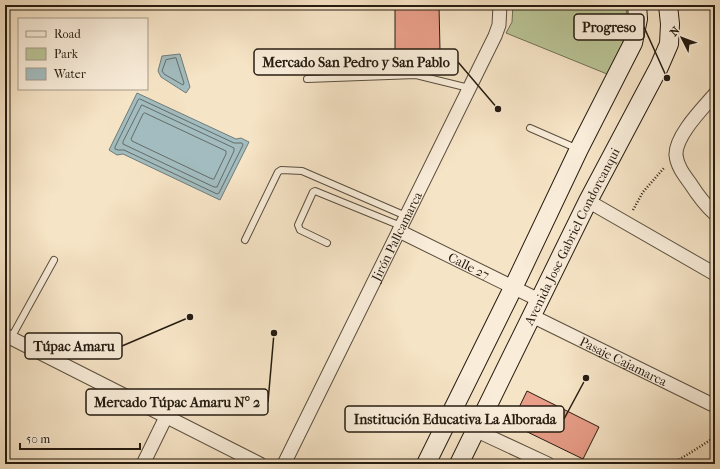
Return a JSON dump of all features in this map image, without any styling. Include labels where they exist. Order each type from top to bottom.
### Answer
[{"type":"main road","points":[[426,464],[513,288],[579,149],[633,43],[638,19],[636,5]]},
{"type":"main road","name":"Avenida Jose Gabriel Condorcanqui","points":[[459,464],[588,201],[659,67],[669,44],[670,24],[668,5]]},
{"type":"street","name":"Jirón Pallcamarca","points":[[284,464],[495,36],[499,24],[500,5]]},
{"type":"street","points":[[715,94],[680,138],[676,155],[679,165],[686,178],[704,204],[715,214]]},
{"type":"street","points":[[588,201],[715,274]]},
{"type":"street","name":"Calle 27","points":[[402,224],[513,288],[536,308]]},
{"type":"street","name":"Pasaje Cajamarca","points":[[536,308],[715,406]]},
{"type":"street","points":[[8,337],[260,464]]},
{"type":"street","points":[[143,464],[166,417]]},
{"type":"street","points":[[475,430],[548,464]]},
{"type":"lane","points":[[307,79],[416,75],[469,88]]},
{"type":"lane","points":[[530,128],[579,149]]},
{"type":"lane","points":[[245,240],[278,172],[281,170],[302,171],[402,224]]},
{"type":"lane","points":[[327,243],[300,230],[298,225],[313,192],[315,191],[402,224]]},
{"type":"lane","points":[[8,337],[54,260]]},
{"type":"path","points":[[626,222],[643,192],[676,155]]},
{"type":"path","points":[[671,464],[715,436]]},
{"type":"green space","points":[[513,5],[626,5],[627,21],[623,43],[607,74],[506,33],[512,22]]},
{"type":"water","points":[[180,54],[190,87],[186,93],[161,77],[158,71],[162,56]]},
{"type":"water","points":[[137,93],[236,139],[241,138],[249,142],[220,200],[123,154],[117,155],[109,150]]},
{"type":"building","points":[[395,5],[439,5],[440,51],[414,52],[414,57],[395,57]]},
{"type":"building","points":[[527,391],[599,427],[583,459],[511,424]]},
{"type":"place","name":"Progreso","points":[[667,78]]},
{"type":"place","name":"Mercado San Pedro y San Pablo","points":[[498,109]]},
{"type":"place","name":"Túpac Amaru","points":[[190,317]]},
{"type":"place","name":"Mercado Túpac Amaru N° 2","points":[[274,333]]},
{"type":"place","name":"Institución Educativa La Alborada","points":[[586,378]]}]
